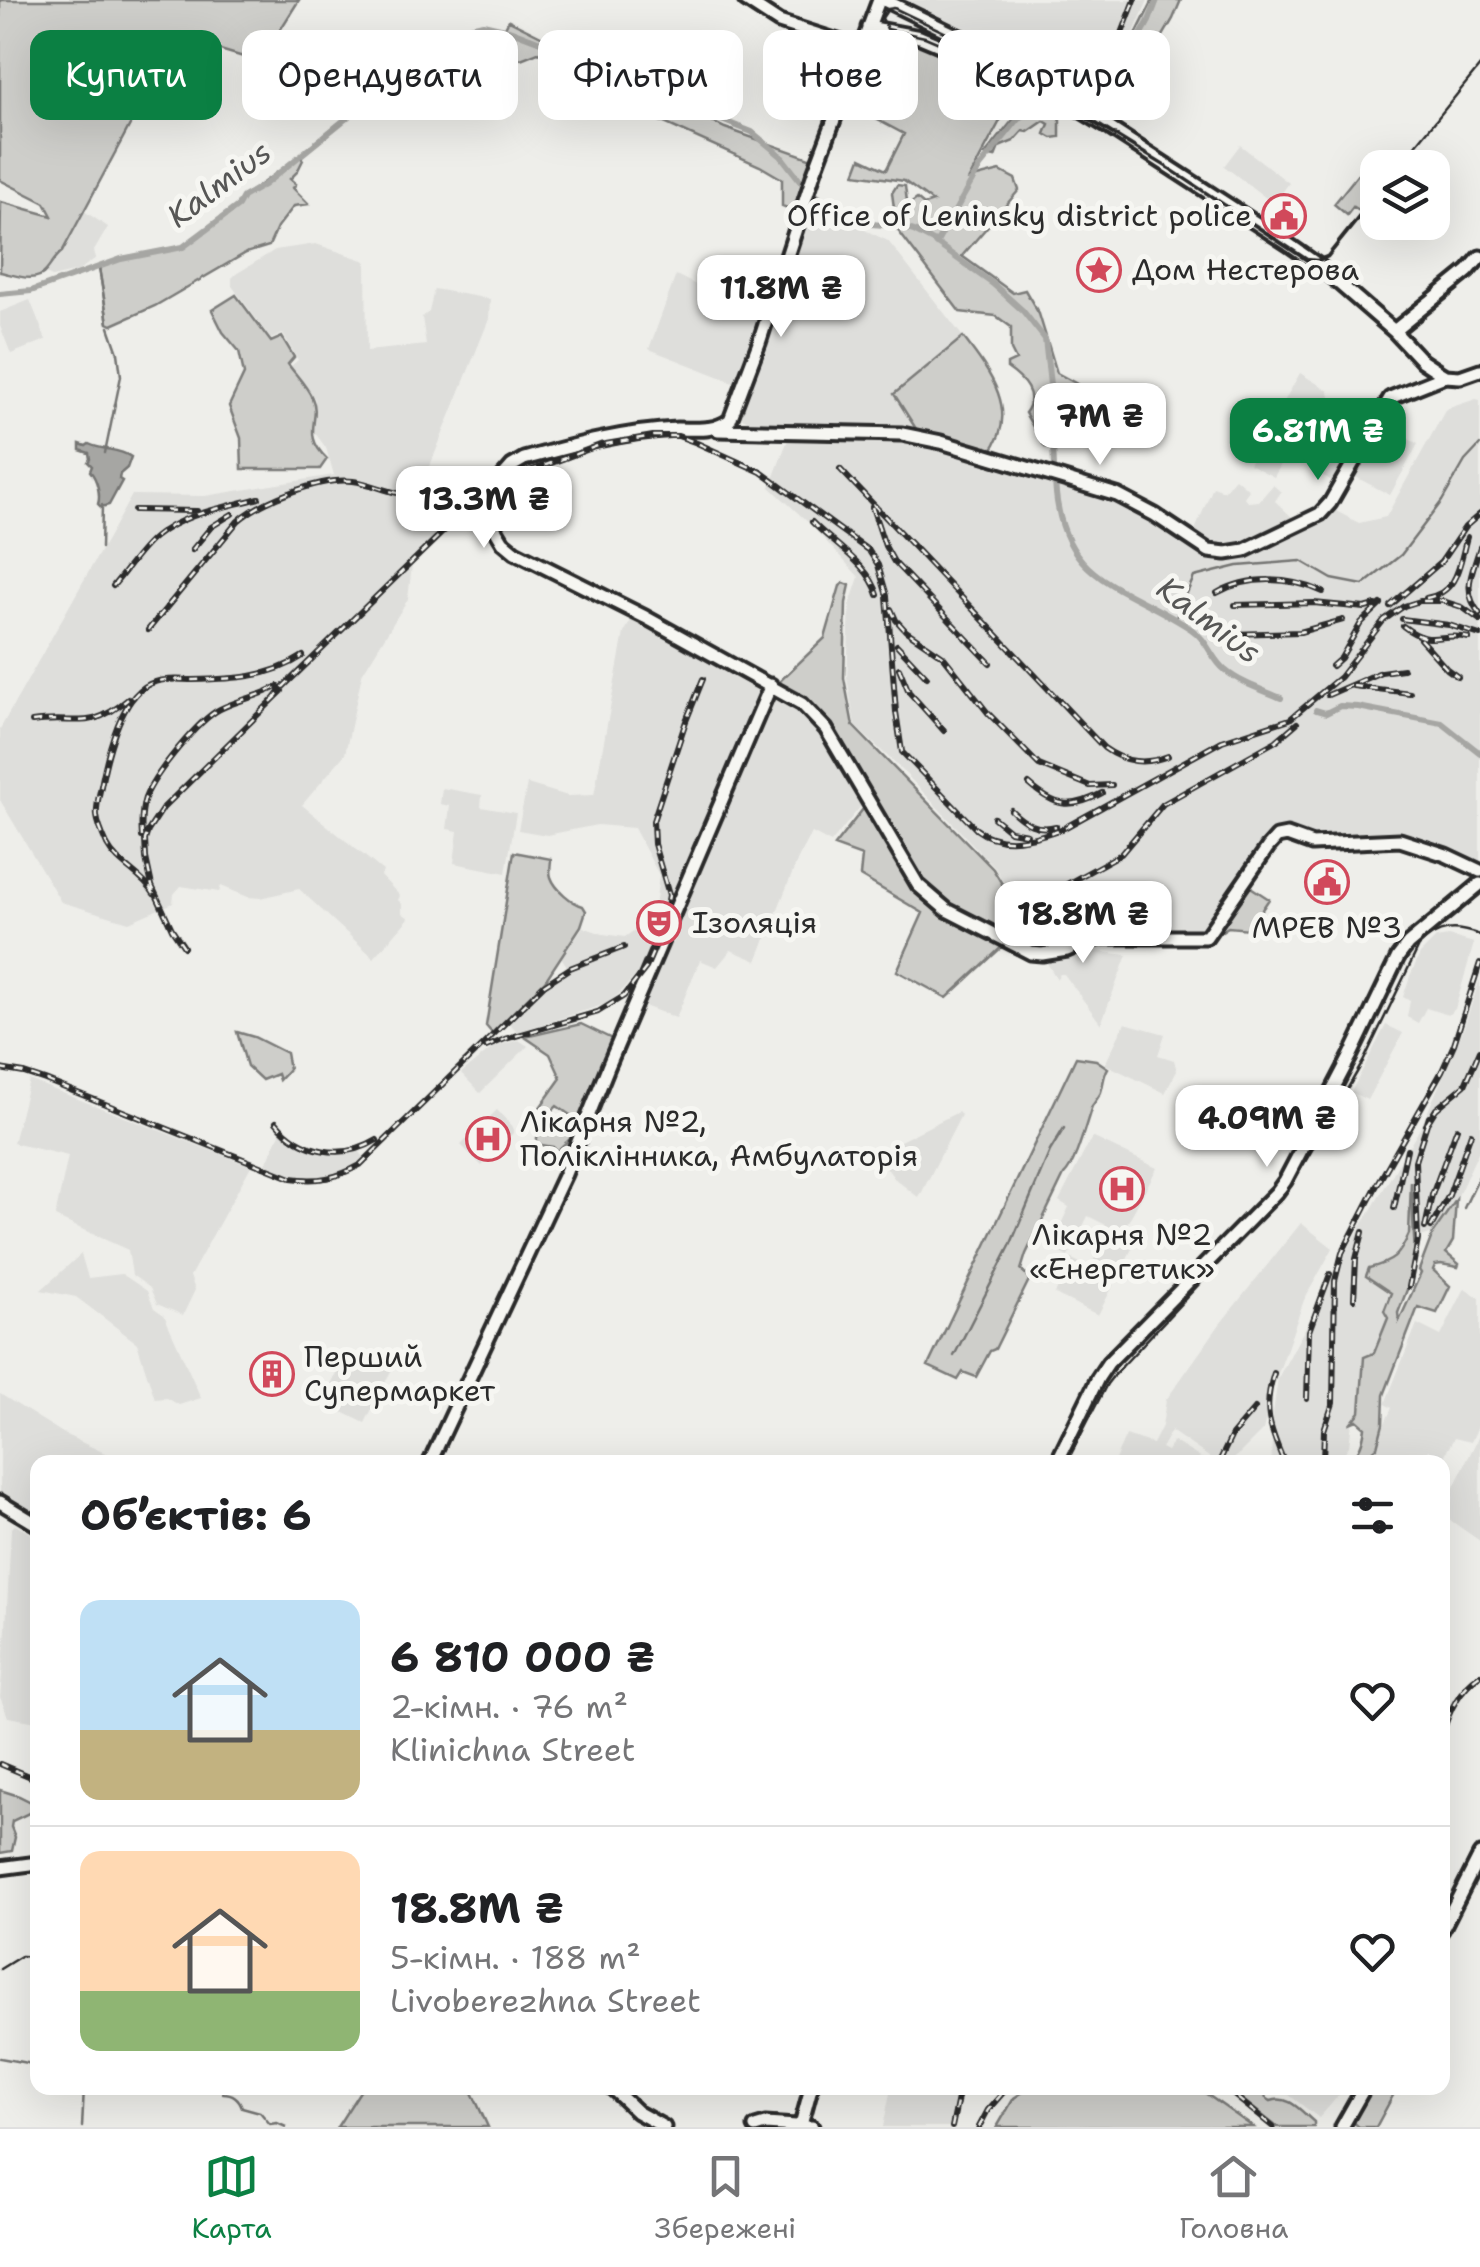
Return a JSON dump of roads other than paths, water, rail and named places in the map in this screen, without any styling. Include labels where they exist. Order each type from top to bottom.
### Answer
[{"type":"main road","points":[[746,0],[779,22],[804,30]]},
{"type":"main road","points":[[867,30],[881,0],[962,38],[1289,244],[1394,331],[1422,361],[1445,376]]},
{"type":"main road","points":[[868,26],[920,36],[1013,76],[1320,268]]},
{"type":"main road","points":[[735,422],[834,120]]},
{"type":"main road","points":[[1394,331],[1480,257]]},
{"type":"main road","points":[[1060,1455],[1108,1362],[1285,1181],[1403,950],[1478,877],[1446,855],[1400,840],[1312,844],[1282,836],[1268,846],[1206,937],[1105,937],[1056,953],[1032,953],[947,910],[929,896],[901,858],[826,729],[802,704],[645,617],[515,552],[503,542],[494,527],[498,482],[518,462],[544,453],[662,430],[710,429],[735,422],[762,431],[902,434],[942,442],[1111,493],[1150,512],[1209,551],[1226,553],[1245,550],[1320,514],[1330,504],[1390,398],[1445,376],[1466,376],[1480,370]]},
{"type":"main road","points":[[433,1455],[570,1164],[771,686]]},
{"type":"main road","points":[[0,1502],[30,1520]]},
{"type":"main road","points":[[1450,1914],[1480,1856]]},
{"type":"main road","points":[[0,1868],[30,1864]]},
{"type":"main road","points":[[619,2095],[637,2112],[664,2127]]},
{"type":"main road","points":[[755,2127],[806,2126],[809,2095]]},
{"type":"main road","points":[[1342,2127],[1360,2095]]},
{"type":"waterway","points":[[1144,30],[1157,0]]},
{"type":"waterway","name":"Kalmius","points":[[0,294],[31,291],[121,259],[183,247],[438,44],[483,24],[543,43],[595,70],[752,132],[834,210],[871,224],[914,231],[993,284],[1023,311],[1045,339],[1054,468]]},
{"type":"waterway","points":[[936,244],[980,167],[1018,120]]},
{"type":"waterway","points":[[99,268],[108,323]]},
{"type":"waterway","points":[[105,453],[121,376],[109,327]]},
{"type":"waterway","points":[[1175,620],[1194,577],[1238,566],[1301,561],[1332,579],[1363,585],[1401,555],[1480,445]]},
{"type":"waterway","name":"Kalmius","points":[[1055,481],[1059,515],[1082,561],[1119,589],[1191,629],[1231,675],[1281,698]]},
{"type":"waterway","points":[[101,548],[102,505]]},
{"type":"waterway","name":"Kalmius","points":[[1316,710],[1326,713],[1340,706],[1358,707],[1442,723],[1480,753]]},
{"type":"waterway","points":[[954,1356],[1064,1128]]},
{"type":"waterway","points":[[1464,1208],[1480,1174]]},
{"type":"waterway","points":[[0,2058],[30,2064]]},
{"type":"waterway","points":[[82,2127],[84,2095]]},
{"type":"waterway","points":[[231,2095],[242,2107],[260,2112],[270,2124],[286,2127]]},
{"type":"tram line","points":[[1360,215],[1327,256],[1307,259],[1171,169],[967,43],[894,8],[888,9],[882,18],[887,29],[925,37],[1012,74],[1171,170],[1307,261],[1328,257],[1360,217]]},
{"type":"tram line","points":[[1412,150],[1480,66]]},
{"type":"tram line","points":[[1071,1455],[1114,1375],[1291,1186],[1363,1062],[1419,946],[1448,930],[1480,935]]},
{"type":"tram line","points":[[0,1969],[21,1956],[30,1957]]},
{"type":"railway","points":[[1123,30],[1135,0]]},
{"type":"railway","points":[[148,630],[238,521],[292,492],[340,481],[407,495],[457,495],[600,445],[678,436],[761,472],[869,551],[878,565],[887,596],[902,752],[976,829],[1008,840],[1064,828],[1222,741],[1290,719],[1340,677],[1384,620],[1404,606],[1443,601],[1462,607],[1480,620]]},
{"type":"railway","points":[[840,469],[1104,748],[1135,761],[1168,756]]},
{"type":"railway","points":[[273,700],[449,526],[470,512],[540,481]]},
{"type":"railway","points":[[113,586],[144,548],[166,529],[205,512],[259,498]]},
{"type":"railway","points":[[872,507],[894,562],[990,663]]},
{"type":"railway","points":[[134,510],[197,511]]},
{"type":"railway","points":[[192,550],[211,527],[232,514]]},
{"type":"railway","points":[[1390,606],[1441,562],[1465,527],[1480,514]]},
{"type":"railway","points":[[812,522],[859,564],[878,595]]},
{"type":"railway","points":[[1426,598],[1445,590],[1456,576],[1467,537]]},
{"type":"railway","points":[[1480,547],[1470,590],[1480,614]]},
{"type":"railway","points":[[1217,593],[1242,583],[1270,580],[1297,583],[1323,592]]},
{"type":"railway","points":[[1332,666],[1361,623],[1381,604]]},
{"type":"railway","points":[[1235,605],[1376,605]]},
{"type":"railway","points":[[891,609],[906,631],[943,656],[988,713],[1039,765],[1090,786],[1112,785]]},
{"type":"railway","points":[[1402,619],[1449,625],[1480,635]]},
{"type":"railway","points":[[1232,634],[1300,632],[1343,620]]},
{"type":"railway","points":[[1403,626],[1422,637],[1469,638]]},
{"type":"railway","points":[[1420,639],[1458,677]]},
{"type":"railway","points":[[897,645],[927,677]]},
{"type":"railway","points":[[154,894],[112,852],[97,812],[107,758],[133,698],[155,682],[250,676],[303,656]]},
{"type":"railway","points":[[899,668],[909,692],[944,731]]},
{"type":"railway","points":[[1328,695],[1381,672],[1403,669]]},
{"type":"railway","points":[[486,1047],[598,1012],[624,996],[646,968],[663,928],[669,895],[654,844],[653,821],[703,679]]},
{"type":"railway","points":[[142,837],[145,798],[189,736],[220,709],[278,686]]},
{"type":"railway","points":[[1353,686],[1410,693]]},
{"type":"railway","points":[[184,947],[152,886],[146,858],[148,831],[163,808],[282,691]]},
{"type":"railway","points":[[32,722],[92,719],[128,699]]},
{"type":"railway","points":[[1038,900],[1121,854],[1163,804],[1276,741],[1297,723]]},
{"type":"railway","points":[[1029,784],[1047,798],[1064,804],[1102,793]]},
{"type":"railway","points":[[1011,810],[1031,825],[1056,826]]},
{"type":"railway","points":[[994,818],[1010,831],[1027,834]]},
{"type":"railway","points":[[0,1069],[45,1080],[291,1178],[327,1178],[360,1165],[544,985],[570,968],[624,947]]},
{"type":"railway","points":[[1323,1455],[1324,1430],[1333,1403],[1335,1281],[1342,1253],[1442,1071],[1480,963]]},
{"type":"railway","points":[[1426,1125],[1436,1109],[1465,1085],[1480,1050]]},
{"type":"railway","points":[[1409,1287],[1418,1240],[1415,1161],[1429,1117]]},
{"type":"railway","points":[[276,1122],[298,1141],[323,1150],[350,1150],[377,1140]]},
{"type":"railway","points":[[1425,1228],[1432,1195],[1457,1128]]},
{"type":"railway","points":[[1431,1227],[1449,1195],[1471,1133]]},
{"type":"railway","points":[[1394,1208],[1407,1149]]},
{"type":"railway","points":[[1354,1299],[1356,1259],[1363,1232]]},
{"type":"railway","points":[[1307,1399],[1309,1331],[1330,1274]]},
{"type":"railway","points":[[1274,1373],[1269,1419],[1281,1455]]},
{"type":"railway","points":[[1222,1455],[1232,1435],[1255,1408]]},
{"type":"railway","points":[[1450,1713],[1466,1687],[1480,1675]]},
{"type":"railway","points":[[0,1764],[30,1777]]},
{"type":"railway","points":[[952,2127],[959,2095]]},
{"type":"railway","points":[[979,2127],[1001,2095]]},
{"type":"railway","points":[[1234,2095],[1273,2127]]},
{"type":"place","name":"Office of Leninsky district police","points":[[1284,216]]},
{"type":"place","name":"Дом Нестерова","points":[[1099,270]]},
{"type":"place","name":"МРЕВ №3","points":[[1327,882]]},
{"type":"place","name":"Ізоляція","points":[[659,923]]},
{"type":"place","name":"Лікарня №2, Поліклінника, Амбулаторія","points":[[488,1139]]},
{"type":"place","name":"Лікарня №2 «Енергетик»","points":[[1122,1189]]},
{"type":"place","name":"Перший Супермаркет","points":[[272,1374]]}]
